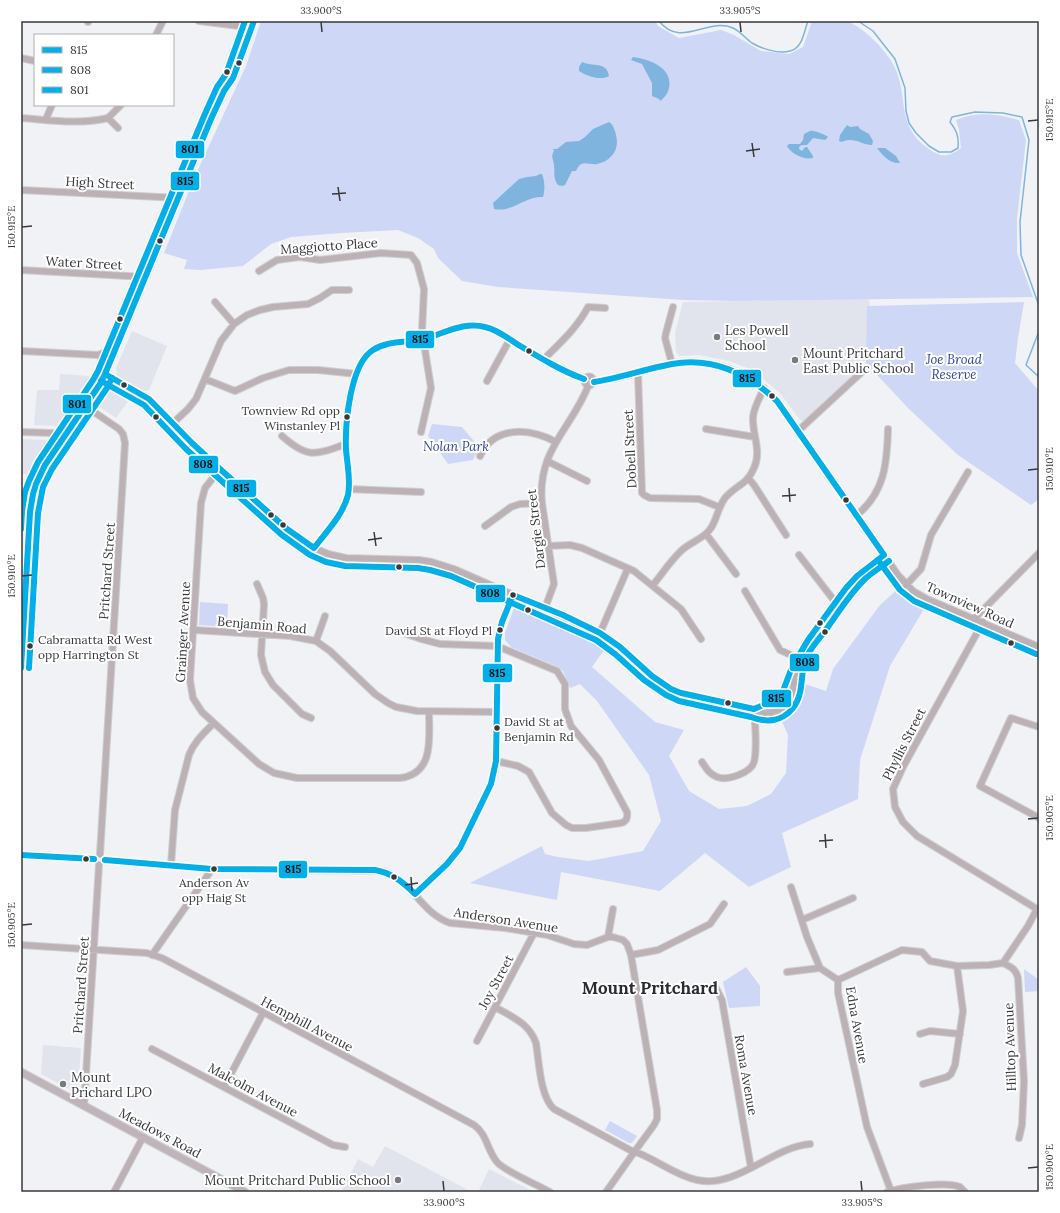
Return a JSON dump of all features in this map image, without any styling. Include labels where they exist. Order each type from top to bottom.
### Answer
[{"type":"main road","points":[[21,668],[23,592],[33,494],[41,473],[105,374],[224,91],[245,24]]},
{"type":"main road","points":[[224,91],[233,78],[253,24]]},
{"type":"main road","name":"Meadows Road","points":[[21,1072],[245,1192]]},
{"type":"street","points":[[156,34],[163,21]]},
{"type":"street","points":[[199,21],[253,24]]},
{"type":"street","points":[[21,58],[34,61]]},
{"type":"street","points":[[46,120],[52,106]]},
{"type":"street","points":[[21,118],[71,122],[95,121],[108,118],[120,106]]},
{"type":"street","points":[[108,118],[118,128]]},
{"type":"street","name":"High Street","points":[[21,190],[179,198]]},
{"type":"street","name":"Maggiotto Place","points":[[259,271],[277,260],[300,257],[320,260],[381,253],[411,255],[417,263],[424,289],[422,324],[424,339]]},
{"type":"street","name":"Water Street","points":[[21,270],[146,277]]},
{"type":"street","points":[[173,423],[192,404],[205,379],[221,340],[234,324],[247,315],[260,310],[273,307],[308,304],[332,290],[348,290]]},
{"type":"street","points":[[215,302],[234,324]]},
{"type":"street","points":[[543,360],[575,328],[588,307],[604,308]]},
{"type":"street","points":[[672,364],[665,338],[673,307]]},
{"type":"street","points":[[314,548],[341,510],[346,500],[348,489],[346,444],[350,400],[358,374],[366,356],[380,345],[424,339],[456,327],[472,325],[486,327],[510,339],[563,371],[589,382]]},
{"type":"street","points":[[421,432],[431,388],[424,339]]},
{"type":"street","points":[[487,381],[510,339]]},
{"type":"street","points":[[21,351],[98,355],[116,348]]},
{"type":"street","points":[[98,355],[105,360],[108,366]]},
{"type":"street","name":"Townview Road","points":[[589,382],[616,378],[672,364],[700,362],[720,366],[739,373],[764,388],[777,401],[906,585],[927,599],[1039,647]]},
{"type":"street","points":[[205,379],[235,391],[263,378],[289,370],[318,370],[358,374]]},
{"type":"street","points":[[798,431],[864,370]]},
{"type":"street","name":"Dobell Street","points":[[638,373],[642,493],[650,498],[699,499],[719,507]]},
{"type":"street","points":[[105,374],[149,399],[220,469],[291,533],[314,548],[328,554],[346,558],[404,559],[432,562],[454,568],[600,633],[620,647],[655,679],[672,690],[754,709],[764,713],[773,712],[783,707],[787,703],[794,686],[797,658]]},
{"type":"street","name":"Dargie Street","points":[[545,608],[554,584],[542,503],[542,483],[547,461],[556,442],[580,403],[589,382]]},
{"type":"street","points":[[653,585],[677,555],[706,534],[711,528],[719,507],[729,494],[749,479],[755,467],[757,458],[754,415],[764,388]]},
{"type":"street","name":"Pritchard Street","points":[[85,406],[119,429],[124,434],[125,443],[100,854]]},
{"type":"street","points":[[706,429],[755,437]]},
{"type":"street","points":[[857,515],[869,503],[877,491],[883,476],[888,429]]},
{"type":"street","points":[[480,456],[484,446],[510,432],[520,431],[538,433],[556,442]]},
{"type":"street","points":[[21,432],[52,433],[64,436]]},
{"type":"street","points":[[282,436],[300,450],[311,453],[323,452],[346,444]]},
{"type":"street","points":[[547,461],[587,481]]},
{"type":"street","name":"Grainger Avenue","points":[[220,469],[208,483],[202,495],[190,680],[191,689],[197,705],[202,712],[213,724],[266,769],[280,775],[297,778],[400,778],[412,775],[426,761],[429,745],[429,712]]},
{"type":"street","points":[[906,585],[921,569],[931,535],[968,472]]},
{"type":"street","points":[[749,479],[786,535]]},
{"type":"street","points":[[348,489],[421,492]]},
{"type":"street","points":[[485,526],[511,507],[520,504],[542,503]]},
{"type":"street","points":[[21,511],[30,512]]},
{"type":"street","points":[[706,534],[736,574]]},
{"type":"street","points":[[548,546],[563,544],[576,546],[641,575],[681,609],[701,639]]},
{"type":"street","points":[[974,619],[1039,553]]},
{"type":"street","points":[[799,555],[836,602]]},
{"type":"street","points":[[754,709],[770,703],[778,697],[786,686],[792,667],[797,658],[808,640],[836,602],[857,576],[884,555]]},
{"type":"street","points":[[600,633],[628,568]]},
{"type":"street","points":[[257,584],[264,604],[262,659],[265,672],[268,679],[302,714],[311,718]]},
{"type":"street","points":[[745,591],[780,650],[797,658]]},
{"type":"street","points":[[415,894],[447,864],[460,848],[491,784],[496,761],[497,646],[500,627],[513,595]]},
{"type":"street","points":[[316,641],[325,616]]},
{"type":"street","name":"Phyllis Street","points":[[983,622],[903,767],[893,788],[895,807],[903,822],[917,836],[1038,909]]},
{"type":"street","name":"Benjamin Road","points":[[194,630],[290,636],[316,641],[330,651],[369,689],[388,704],[406,710],[429,712],[497,712]]},
{"type":"street","points":[[398,631],[440,644],[497,646],[557,671],[565,684],[564,709],[571,726],[600,760],[627,812],[628,818],[626,821],[621,823],[586,828],[572,828],[552,813],[529,772],[518,766],[496,761]]},
{"type":"street","points":[[702,762],[706,770],[714,776],[721,778],[740,774],[752,768],[755,759],[754,709]]},
{"type":"street","points":[[1039,727],[1011,718],[980,786],[1039,818]]},
{"type":"street","points":[[171,865],[175,810],[189,755],[192,747],[198,739],[213,724]]},
{"type":"street","points":[[100,854],[103,855],[105,860],[103,864],[99,865],[96,864],[94,859],[96,855],[100,854]]},
{"type":"street","points":[[21,855],[94,859]]},
{"type":"street","name":"Anderson Avenue","points":[[105,860],[212,869],[375,870],[387,872],[397,878],[415,894],[430,912],[450,923],[488,926],[547,935],[580,945],[594,943],[608,937]]},
{"type":"street","name":"Pritchard Street","points":[[84,1106],[99,865]]},
{"type":"street","points":[[152,955],[212,869]]},
{"type":"street","points":[[791,887],[820,968],[838,980]]},
{"type":"street","points":[[802,920],[853,898]]},
{"type":"street","points":[[631,955],[658,950],[710,924],[724,904]]},
{"type":"street","points":[[606,1192],[654,1125],[657,1115],[631,955],[627,944],[623,940],[608,937],[613,909]]},
{"type":"street","points":[[1003,963],[1038,909]]},
{"type":"street","name":"Joy Street","points":[[477,1041],[534,933]]},
{"type":"street","name":"Hemphill Avenue","points":[[21,945],[152,955],[474,1125],[482,1133],[498,1163],[550,1192]]},
{"type":"street","name":"Edna Avenue","points":[[889,1191],[867,1127],[838,993],[838,980],[902,950],[922,952],[930,961],[957,966],[1003,963]]},
{"type":"street","name":"Hilltop Avenue","points":[[1003,963],[1013,968],[1018,978],[1024,1081],[1022,1125],[1019,1138]]},
{"type":"street","points":[[923,1084],[947,1077],[951,1074],[956,1065],[963,1004],[957,966]]},
{"type":"street","points":[[787,972],[820,968]]},
{"type":"street","name":"Roma Avenue","points":[[716,988],[722,1000],[751,1168]]},
{"type":"street","points":[[495,1007],[525,1024],[533,1036],[536,1043],[544,1094],[550,1106],[634,1151],[685,1176],[704,1181],[727,1178],[796,1147],[810,1144]]},
{"type":"street","points":[[224,1087],[263,1013]]},
{"type":"street","points":[[920,1034],[930,1031],[960,1034]]},
{"type":"street","name":"Malcolm Avenue","points":[[152,1048],[333,1145],[345,1147]]},
{"type":"street","points":[[114,1192],[143,1137]]},
{"type":"street","points":[[889,1191],[905,1187],[950,1185],[960,1187],[964,1192]]},
{"type":"shaded area","name":"Mount Pritchard East Public School","points":[[869,299],[876,350],[851,373],[850,379],[805,421],[800,420],[780,393],[752,370],[729,361],[698,355],[679,356],[676,352],[675,333],[683,302]]},
{"type":"shaded area","points":[[132,331],[167,346],[149,390],[131,397],[116,418],[98,406],[97,402],[108,387],[112,385],[117,374],[116,368]]},
{"type":"shaded area","points":[[60,374],[89,376],[89,381],[57,426],[34,425],[37,390],[59,390]]},
{"type":"shaded area","points":[[21,439],[49,440],[50,443],[29,474],[21,474]]},
{"type":"shaded area","points":[[43,1045],[81,1048],[78,1092],[76,1093],[41,1074]]},
{"type":"shaded area","name":"Mount Pritchard Public School","points":[[385,1146],[472,1192],[341,1192],[358,1159],[373,1167]]},
{"type":"shaded area","points":[[489,1169],[534,1192],[478,1192]]},
{"type":"green space","points":[[261,21],[655,21],[658,26],[679,38],[721,30],[734,35],[761,51],[789,54],[803,47],[812,21],[846,21],[866,33],[885,52],[893,64],[898,76],[904,109],[911,130],[918,140],[934,152],[941,155],[949,155],[961,148],[956,120],[972,115],[988,114],[1019,120],[1026,140],[1017,218],[1017,253],[1033,297],[736,301],[683,300],[498,287],[462,281],[438,258],[434,249],[418,238],[398,230],[291,237],[271,244],[243,266],[200,270],[184,269],[187,260],[164,253],[195,176],[246,66]]},
{"type":"green space","name":"Joe Broad Reserve","points":[[1024,302],[1015,363],[1039,391],[1039,499],[1031,505],[958,455],[908,408],[866,363],[867,306]]},
{"type":"green space","name":"Nolan Park","points":[[432,424],[462,427],[479,447],[473,460],[448,464],[428,436]]},
{"type":"green space","points":[[899,588],[924,609],[890,666],[860,760],[858,799],[782,833],[791,867],[749,887],[705,853],[660,891],[561,872],[557,900],[470,883],[542,846],[545,854],[589,861],[643,851],[661,821],[649,775],[597,701],[580,684],[570,688],[563,671],[556,666],[511,647],[505,640],[505,633],[516,603],[602,642],[607,646],[592,667],[655,722],[684,730],[669,756],[689,791],[719,809],[747,806],[771,794],[786,773],[788,735],[781,719],[796,705],[802,683],[826,691],[833,669],[880,605]]},
{"type":"green space","points":[[200,602],[228,604],[227,627],[199,625]]},
{"type":"green space","points":[[746,967],[760,986],[760,1006],[729,1008],[723,982]]},
{"type":"green space","points":[[1024,969],[1039,980],[1039,991],[1025,992]]},
{"type":"green space","points":[[610,1121],[637,1136],[632,1143],[629,1143],[605,1130]]},
{"type":"water","points":[[633,57],[654,63],[665,71],[669,83],[666,95],[661,101],[652,96],[652,83],[642,64],[631,60]]},
{"type":"water","points":[[582,62],[602,66],[608,71],[609,76],[598,78],[582,73],[579,71],[579,67]]},
{"type":"water","points":[[609,122],[614,127],[617,140],[617,145],[613,154],[602,163],[581,164],[576,171],[572,171],[565,185],[558,185],[556,183],[552,157],[554,151],[553,149],[557,149],[566,142],[579,141],[593,129]]},
{"type":"water","points":[[847,125],[850,127],[858,126],[860,129],[869,134],[873,141],[872,145],[854,140],[839,141],[840,135]]},
{"type":"water","points":[[810,131],[817,132],[828,137],[825,140],[813,138],[807,145],[800,146],[799,149],[802,151],[805,147],[807,147],[813,158],[802,157],[791,152],[787,146],[789,144],[800,144],[803,140],[804,134]]},
{"type":"water","points":[[877,148],[885,148],[896,156],[900,163],[890,161],[884,157]]},
{"type":"water","points":[[542,174],[544,183],[543,197],[530,199],[507,209],[494,209],[493,203],[519,179]]},
{"type":"waterway","points":[[659,21],[667,29],[685,33],[714,26],[733,28],[756,45],[781,52],[790,51],[798,46],[808,21]]},
{"type":"waterway","points":[[858,21],[873,31],[895,59],[905,88],[906,111],[909,123],[916,133],[929,146],[939,152],[951,152],[958,148],[957,134],[950,122],[952,117],[975,112],[1003,113],[1022,117],[1029,140],[1020,222],[1021,255],[1039,306]]},
{"type":"waterway","points":[[1039,331],[1026,365],[1039,377]]},
{"type":"transit line","name":"801","points":[[21,529],[25,492],[29,481],[38,462],[98,371],[204,116],[217,87],[226,74],[245,21]]},
{"type":"transit line","name":"815","points":[[21,668],[30,512],[36,484],[45,465],[100,384],[105,374],[211,119],[224,91],[233,78],[254,21]]},
{"type":"transit line","name":"815","points":[[105,374],[149,399],[220,469],[287,529],[314,548],[329,529],[346,502],[349,489],[346,438],[350,395],[359,368],[365,357],[373,350],[391,343],[423,339],[461,327],[485,327],[495,330],[552,364],[584,379]]},
{"type":"transit line","name":"815","points":[[105,860],[212,869],[375,870],[387,873],[415,894],[447,864],[460,848],[491,784],[496,761],[498,639],[502,622],[513,595],[563,615],[600,633],[620,647],[652,676],[671,689],[681,693],[754,709],[775,700],[783,691],[792,667],[808,640],[846,588],[857,576],[884,555],[777,401],[754,382],[729,369],[715,365],[687,362],[662,366],[594,382]]},
{"type":"transit line","name":"808","points":[[29,668],[38,513],[43,487],[52,469],[107,388],[112,378]]},
{"type":"transit line","name":"808","points":[[101,381],[144,405],[186,449],[282,535],[310,555],[326,562],[345,566],[418,568],[451,576],[596,640],[615,654],[644,680],[666,695],[679,701],[757,719],[774,720],[779,719],[789,713],[799,697],[806,657],[860,584],[889,561]]},
{"type":"transit line","name":"808","points":[[878,560],[900,590],[914,601],[1036,654]]},
{"type":"transit line","name":"815","points":[[21,855],[94,859]]},
{"type":"place","name":"Les Powell School","points":[[717,337]]},
{"type":"place","name":"Mount Pritchard East Public School","points":[[795,360]]},
{"type":"place","name":"Townview Rd opp Winstanley Pl","points":[[347,417]]},
{"type":"place","name":"David St at Floyd Pl","points":[[500,630]]},
{"type":"place","name":"Cabramatta Rd West opp Harrington St","points":[[30,646]]},
{"type":"place","name":"David St at Benjamin Rd","points":[[497,728]]},
{"type":"place","name":"Anderson Av opp Haig St","points":[[214,869]]},
{"type":"place","name":"Mount Prichard LPO","points":[[63,1084]]},
{"type":"place","name":"Mount Pritchard Public School","points":[[398,1180]]},
{"type":"district","name":"Mount Pritchard","points":[[650,988]]}]
